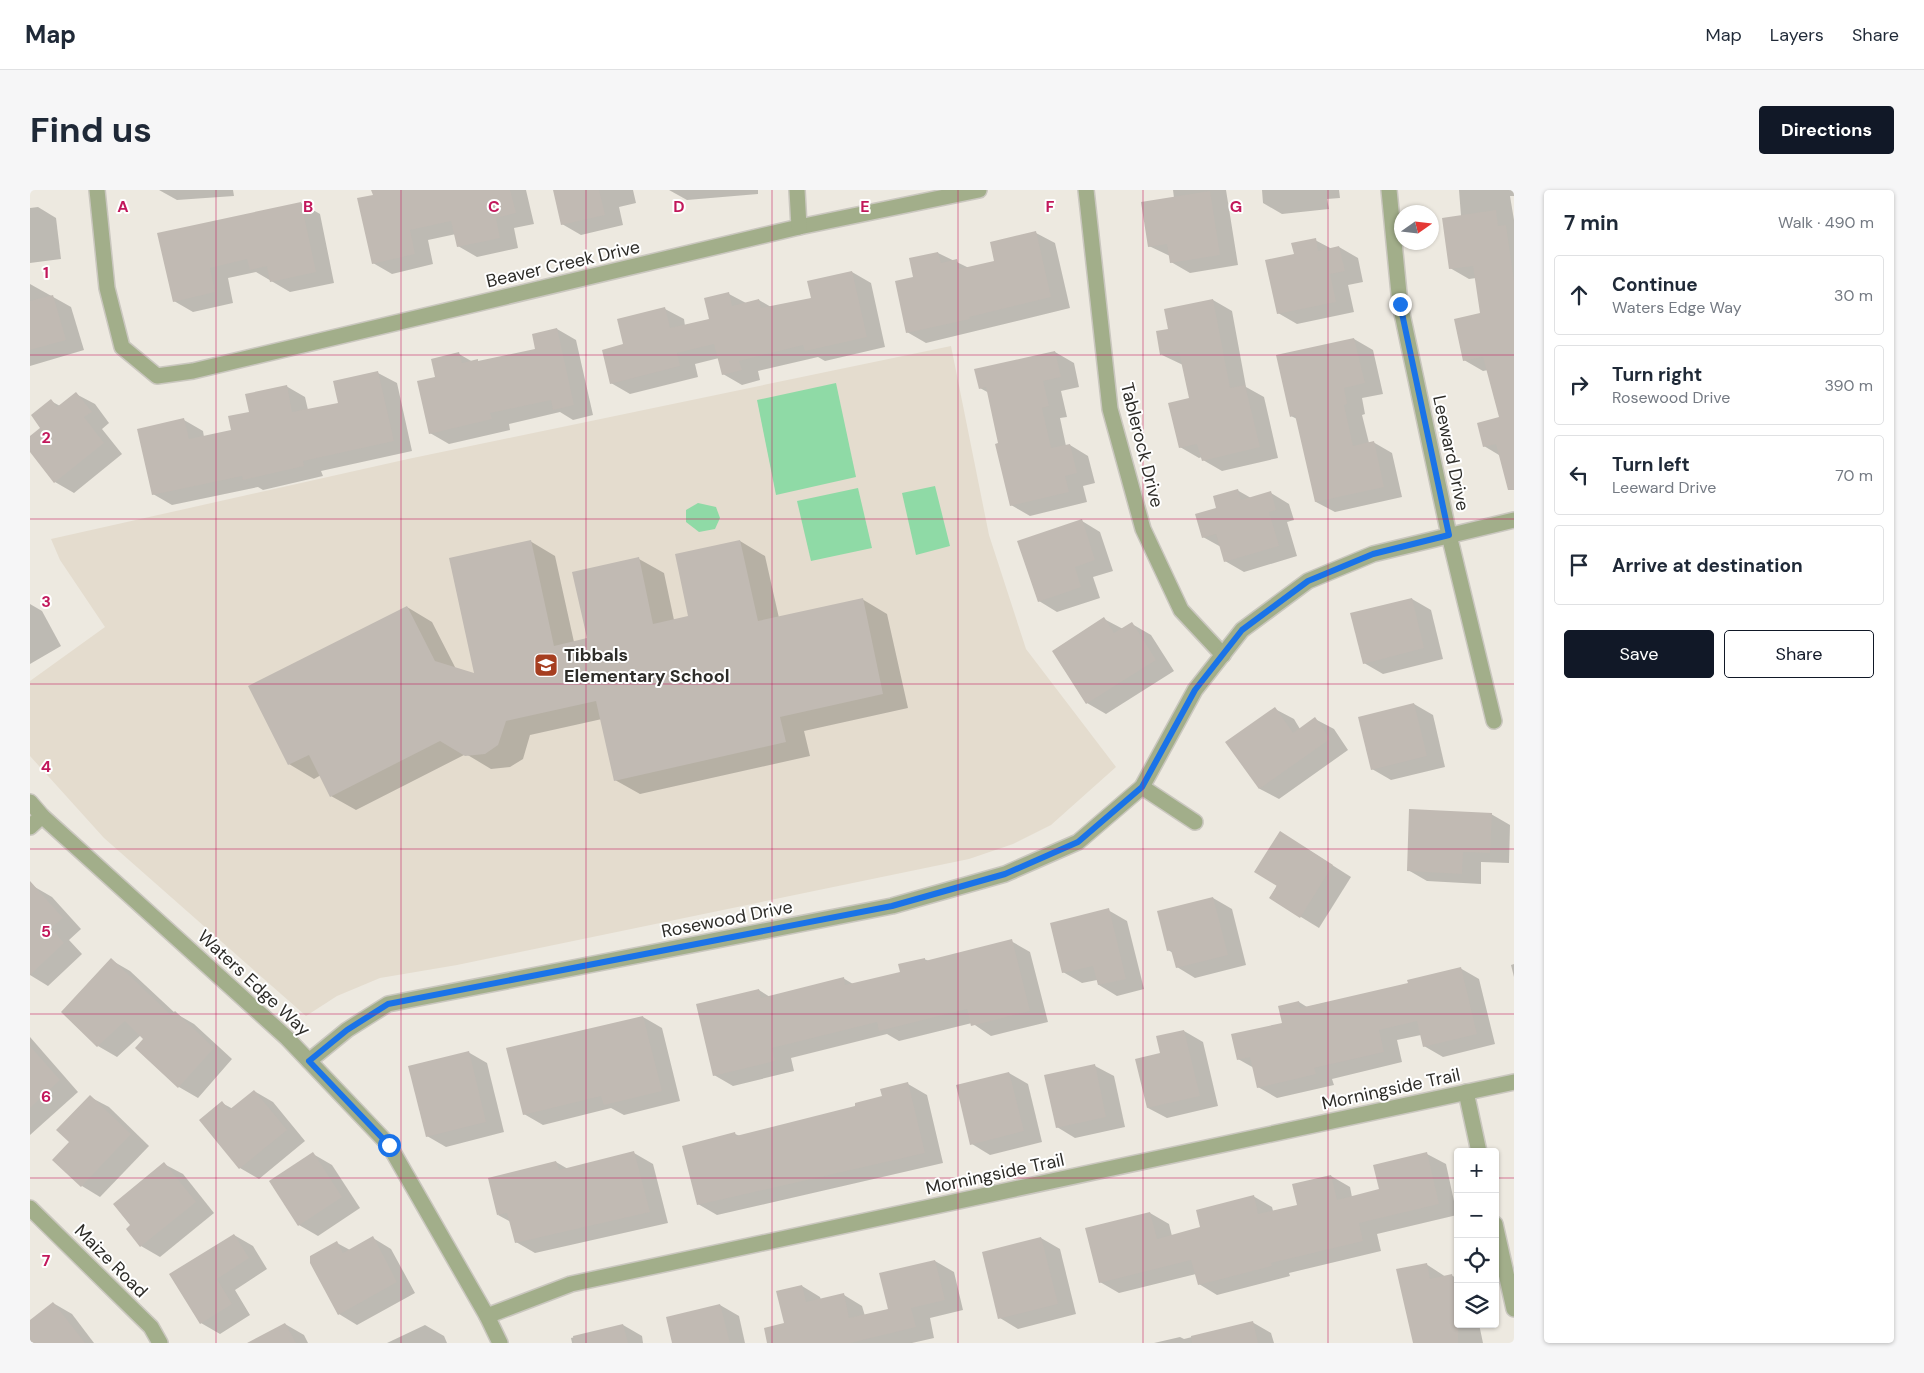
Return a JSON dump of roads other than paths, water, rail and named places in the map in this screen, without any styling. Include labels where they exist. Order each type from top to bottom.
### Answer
[{"type":"street","name":"Beaver Creek Drive","points":[[97,190],[107,288],[122,347],[157,376],[193,371],[799,227],[979,190]]},
{"type":"street","points":[[797,190],[799,227]]},
{"type":"street","name":"Tablerock Drive","points":[[1086,190],[1110,409],[1143,529],[1181,610],[1223,655]]},
{"type":"street","name":"Leeward Drive","points":[[1389,190],[1400,304],[1449,535],[1494,721]]},
{"type":"street","name":"Rosewood Drive","points":[[309,1061],[347,1030],[388,1004],[892,906],[1005,874],[1078,842],[1142,787],[1195,690],[1242,630],[1308,581],[1373,554],[1514,520]]},
{"type":"street","points":[[1142,787],[1195,822]]},
{"type":"street","name":"Waters Edge Way","points":[[30,802],[42,816],[156,916],[287,1038],[389,1145],[487,1316],[500,1343]]},
{"type":"street","points":[[30,827],[42,816]]},
{"type":"street","name":"Morningside Trail","points":[[487,1316],[571,1284],[1514,1082]]},
{"type":"street","points":[[1466,1092],[1478,1148]]},
{"type":"street","name":"Maize Road","points":[[30,1208],[150,1326],[160,1343]]},
{"type":"street","points":[[1498,1238],[1514,1309]]},
{"type":"place","name":"Tibbals Elementary School","points":[[546,665]]}]
